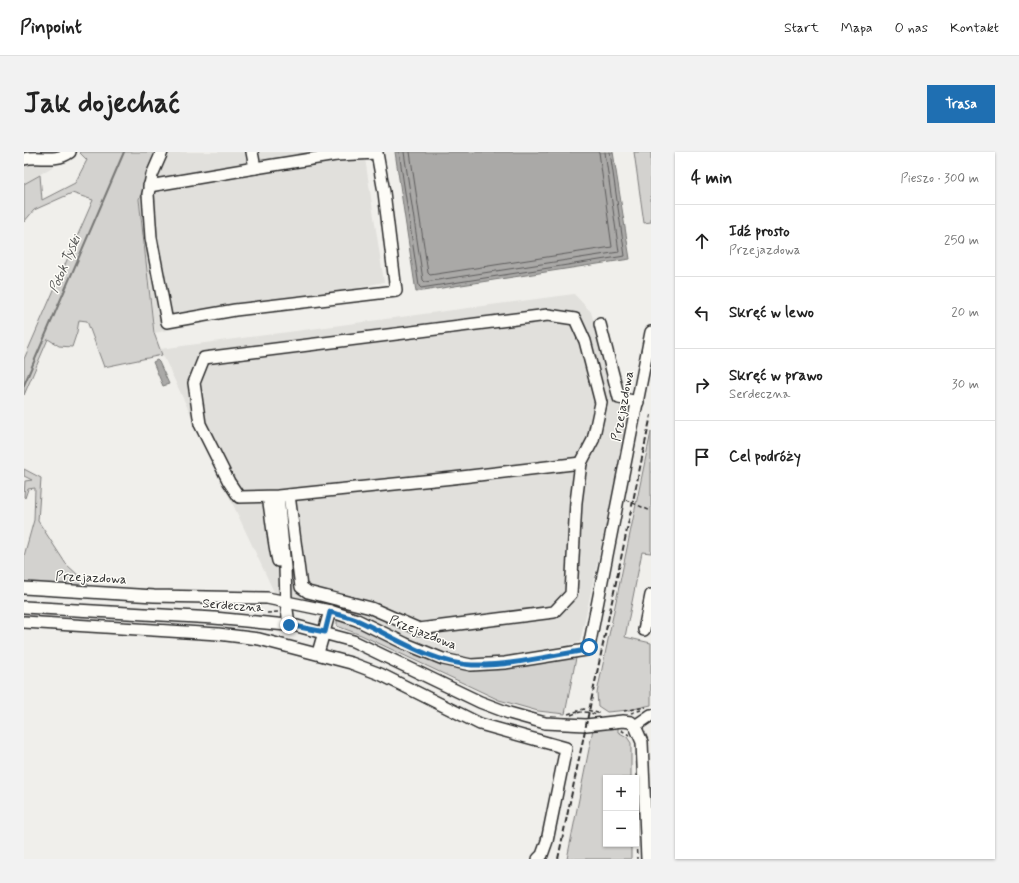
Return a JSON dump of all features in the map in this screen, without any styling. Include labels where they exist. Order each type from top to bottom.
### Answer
[{"type":"street","points":[[24,158],[54,159],[70,152]]},
{"type":"street","points":[[149,186],[336,153],[377,153],[384,192],[396,291],[235,310],[167,322],[151,238],[148,194],[149,186],[152,175],[162,152]]},
{"type":"street","points":[[252,152],[255,168]]},
{"type":"street","points":[[278,496],[301,587],[308,592],[371,608],[419,629],[554,612],[571,594],[576,502],[581,463],[593,440],[601,403],[585,341],[575,319],[548,315],[204,358],[194,383],[200,424],[229,482],[239,497],[278,496],[581,463]]},
{"type":"street","points":[[600,324],[619,398],[638,402]]},
{"type":"street","name":"Przejazdowa","points":[[24,588],[154,596],[267,598],[330,612],[357,620],[406,644],[443,659],[470,665],[505,664],[586,650],[589,647],[651,332]]},
{"type":"street","points":[[278,496],[289,625]]},
{"type":"street","points":[[644,630],[651,595]]},
{"type":"street","name":"Serdeczna","points":[[24,608],[214,618],[289,625],[325,632],[353,641],[480,702],[509,714],[546,723],[586,725],[620,717],[631,722],[635,726]]},
{"type":"street","points":[[318,653],[330,612]]},
{"type":"street","points":[[24,622],[225,635],[259,639],[318,653],[380,674],[480,724],[566,748],[547,841],[542,854],[538,859]]},
{"type":"street","points":[[647,859],[644,764],[640,733],[635,726],[651,715]]},
{"type":"path","points":[[619,497],[651,511]]},
{"type":"path","points":[[261,614],[279,612],[288,613]]},
{"type":"path","points":[[630,737],[621,731],[620,717],[651,706]]},
{"type":"path","points":[[566,716],[574,711],[584,709],[602,714]]},
{"type":"path","points":[[637,847],[637,859]]},
{"type":"shaded area","points":[[24,152],[77,152],[24,184]]},
{"type":"shaded area","points":[[79,152],[158,152],[139,199],[154,333],[162,355],[104,367],[87,321],[79,320],[72,347],[59,346],[48,339],[24,395],[24,359],[93,200],[72,193],[34,210],[24,222],[24,184],[40,175],[42,200],[75,183],[87,160]]},
{"type":"shaded area","points":[[162,152],[364,152],[384,282],[155,333],[139,199]]},
{"type":"shaded area","points":[[634,152],[651,152],[651,222],[644,223]]},
{"type":"shaded area","points":[[574,294],[591,312],[616,403],[632,405],[580,642],[524,654],[474,659],[437,652],[367,620],[274,592],[160,349]]},
{"type":"shaded area","points":[[651,432],[651,553],[642,552],[625,637],[651,643],[651,705],[629,710],[607,712],[598,706],[597,693]]},
{"type":"shaded area","points":[[24,469],[41,478],[38,521],[66,564],[92,588],[24,584],[24,556],[34,520],[35,488],[28,489],[25,498],[24,497],[25,481],[32,480],[24,476]]},
{"type":"shaded area","points":[[337,617],[442,662],[577,653],[565,714],[538,711],[499,700],[361,635],[337,626]]},
{"type":"shaded area","points":[[618,727],[618,732],[627,737],[631,743],[631,775],[603,775],[603,847],[631,847],[631,859],[567,859],[593,729]]},
{"type":"water","points":[[395,152],[613,152],[630,259],[416,292]]},
{"type":"water","points":[[157,360],[169,384],[163,386],[153,362]]},
{"type":"waterway","name":"Potok Tyski","points":[[24,385],[124,152]]},
{"type":"railway","points":[[558,859],[651,415]]},
{"type":"route","points":[[289,625],[325,632],[330,612],[357,620],[406,644],[443,659],[470,665],[505,664],[586,650],[589,647]]}]
